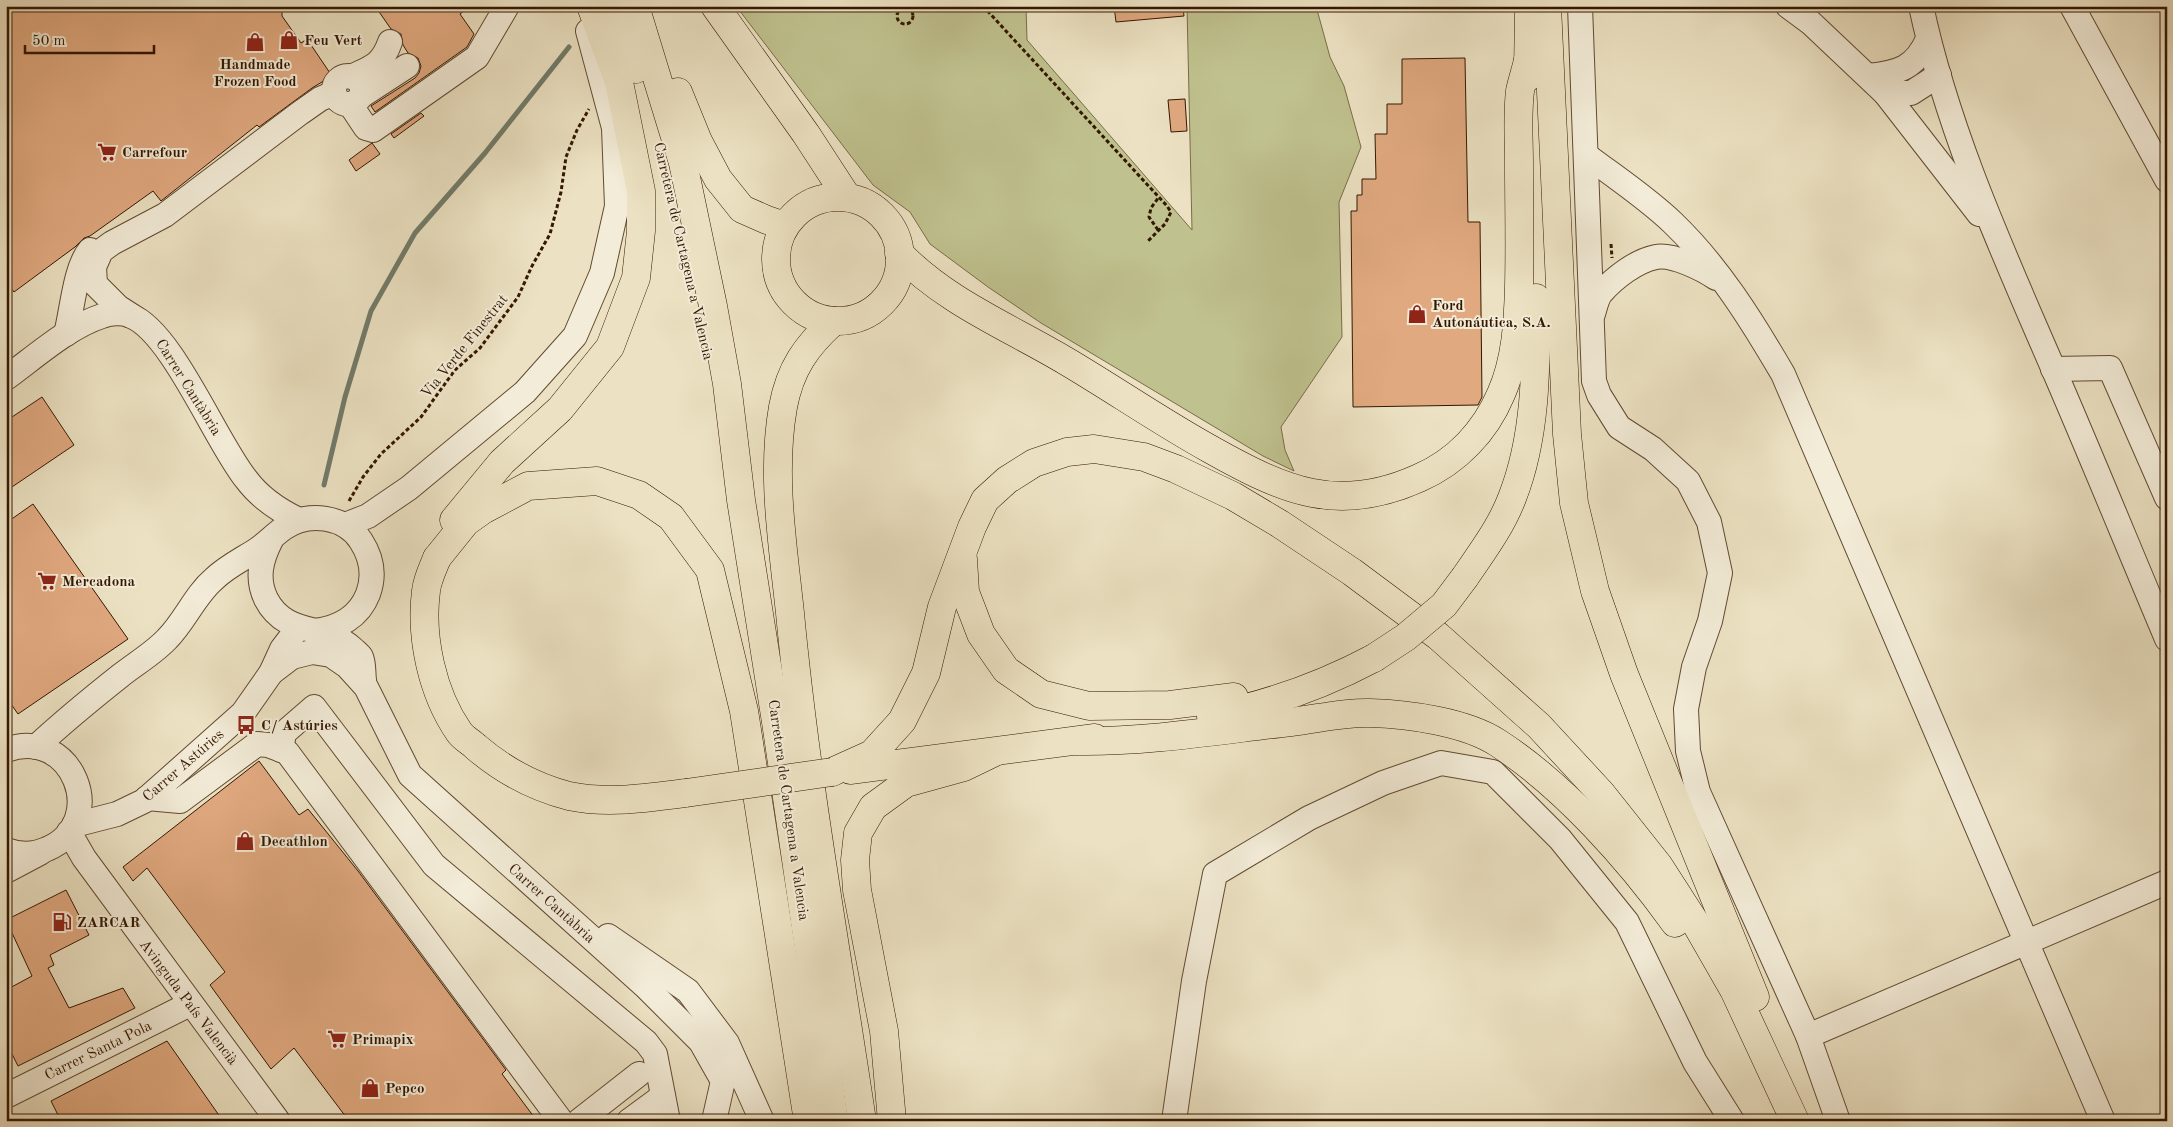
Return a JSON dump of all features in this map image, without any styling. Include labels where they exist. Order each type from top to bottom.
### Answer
[{"type":"main road","points":[[591,6],[619,82],[642,191],[641,231],[636,278],[610,347],[560,409],[502,462],[452,523],[426,589],[425,621],[430,660],[440,696],[460,733],[494,762],[531,784],[571,796],[605,799],[646,798],[686,794],[832,772],[1077,741],[1222,714],[1336,678],[1374,658],[1406,637],[1444,605],[1495,532],[1512,499],[1523,466],[1530,433],[1534,384],[1536,297],[1528,60],[1529,6]]},
{"type":"main road","name":"Carretera de Cartagena a Valencia","points":[[613,6],[649,106],[686,247],[741,500]]},
{"type":"main road","name":"Carretera de Cartagena a Valencia","points":[[635,6],[683,163],[700,237],[727,384],[741,500],[834,1121]]},
{"type":"main road","points":[[645,6],[698,141],[718,179],[742,209],[785,226]]},
{"type":"main road","points":[[715,6],[806,134],[847,197]]},
{"type":"main road","points":[[1547,6],[1567,434],[1574,503],[1595,591],[1624,674],[1806,1121]]},
{"type":"main road","points":[[899,253],[931,283],[979,313],[1066,362],[1169,426],[1257,476],[1288,488],[1320,494],[1356,496],[1384,492],[1440,469],[1462,451],[1486,423],[1501,394],[1510,367],[1518,328],[1520,247],[1518,117],[1520,91],[1528,60]]},
{"type":"main road","points":[[832,197],[847,197],[866,204],[882,216],[894,233],[899,253],[897,274],[886,298],[874,309],[861,316],[834,321],[816,317],[790,299],[782,286],[777,271],[776,256],[779,240],[785,226],[797,212],[812,202],[832,197]]},
{"type":"main road","points":[[834,321],[804,352],[792,374],[784,405],[780,444],[781,520],[799,707],[862,1121]]},
{"type":"main road","points":[[1169,426],[1388,582],[1408,601],[1438,636]]},
{"type":"main road","points":[[832,772],[872,754],[902,721],[926,674],[942,607],[962,551],[986,500],[1007,480],[1034,463],[1067,452],[1094,449],[1144,457],[1176,469],[1233,496],[1280,524],[1352,572],[1438,636],[1539,726],[1601,793],[1659,866],[1695,922],[1734,990],[1795,1121]]},
{"type":"main road","points":[[437,558],[466,522],[483,510],[528,486],[598,482],[639,495],[672,517],[710,570],[744,711],[808,1121]]},
{"type":"main road","points":[[962,551],[965,592],[981,634],[1006,670],[1041,694],[1089,706],[1170,705],[1205,702],[1283,689],[1305,689]]},
{"type":"main road","points":[[1077,741],[1113,741],[1146,738],[1369,713],[1408,716],[1450,723],[1497,742],[1559,792],[1594,826],[1650,888],[1690,944],[1727,1009],[1780,1121]]},
{"type":"main road","points":[[892,1121],[884,1032],[854,860],[858,833],[873,807],[906,783],[964,767],[995,752]]},
{"type":"street","points":[[349,92],[366,128],[374,130],[477,57],[507,6]]},
{"type":"street","points":[[36,747],[71,714],[168,639],[213,579],[271,540],[284,528],[299,520],[315,517],[330,519],[345,515],[368,516],[409,488],[525,392],[575,336],[602,273],[617,206],[614,128],[591,38],[578,6]]},
{"type":"street","points":[[1580,6],[1594,381],[1599,395],[1619,427],[1654,449],[1688,481],[1709,522],[1720,573],[1710,621],[1694,667],[1686,709],[1688,751],[1698,792],[1808,1036],[1838,1121]]},
{"type":"street","points":[[1788,6],[1811,23],[1876,84],[1966,160]]},
{"type":"street","points":[[1921,6],[1928,39],[1966,160],[1995,234],[2167,639]]},
{"type":"street","points":[[2072,6],[2167,180]]},
{"type":"street","points":[[1876,84],[1883,74],[1904,68],[1921,56],[1928,39]]},
{"type":"street","points":[[349,92],[386,55],[390,42]]},
{"type":"street","points":[[66,334],[86,255],[96,244],[112,235],[140,228],[165,215],[320,99],[349,92],[407,66]]},
{"type":"street","points":[[1876,84],[1911,93],[1939,75]]},
{"type":"street","points":[[1876,84],[1995,234]]},
{"type":"street","points":[[1586,155],[1672,222],[1698,248],[1752,322],[1783,374],[2103,1121]]},
{"type":"street","name":"Carrer Cantàbria","points":[[140,228],[101,251],[94,267],[95,284],[118,307],[155,334],[245,479],[279,510],[299,520]]},
{"type":"street","points":[[1592,315],[1600,294],[1621,274],[1657,257],[1683,261],[1703,268],[1724,284]]},
{"type":"street","points":[[6,378],[66,334],[102,316],[118,313],[132,316]]},
{"type":"street","points":[[2053,369],[2110,368],[2167,498]]},
{"type":"street","points":[[271,674],[282,649],[307,629],[339,626],[354,616],[365,602],[371,586],[372,568],[368,551],[345,515]]},
{"type":"street","points":[[271,540],[263,556],[260,574],[262,591],[270,607],[282,619],[344,640],[361,657],[366,687]]},
{"type":"street","points":[[271,674],[292,657],[312,652],[331,655],[348,666],[366,687]]},
{"type":"street","name":"Carrer Astúries","points":[[72,829],[117,814],[147,798],[243,713],[271,674]]},
{"type":"street","name":"Carrer Cantàbria","points":[[366,687],[410,775],[645,986],[701,1042],[723,1081],[714,1121]]},
{"type":"street","points":[[281,750],[284,733],[314,707],[434,865],[646,1042],[655,1054],[668,1121]]},
{"type":"street","points":[[147,798],[180,801],[257,744],[268,745],[287,752],[561,1121]]},
{"type":"street","points":[[6,871],[63,840],[72,829],[80,803],[75,778],[59,757],[36,747],[8,748]]},
{"type":"street","points":[[1174,1121],[1194,981],[1215,874],[1309,818],[1383,783],[1441,764],[1493,772],[1560,839],[1627,922],[1695,1062],[1732,1121]]},
{"type":"street","name":"Avinguda País Valencià","points":[[72,829],[84,858],[278,1121]]},
{"type":"street","points":[[6,850],[25,854],[44,851]]},
{"type":"street","points":[[522,876],[688,992],[728,1042],[762,1121]]},
{"type":"street","points":[[1808,1036],[2167,882]]},
{"type":"street","name":"Carrer Santa Pola","points":[[6,1096],[190,1004]]},
{"type":"street","points":[[579,1121],[640,1074]]},
{"type":"street","points":[[629,1121],[663,1096]]},
{"type":"path","points":[[984,6],[1171,212],[1170,218],[1148,241]]},
{"type":"path","points":[[904,7],[909,9],[913,15],[911,21],[907,23],[900,21],[897,16],[898,12],[904,7]]},
{"type":"path","name":"Via Verde Finestrat","points":[[345,515],[369,470],[398,437],[421,417],[455,370],[480,348],[518,296],[550,234],[561,192],[566,157],[577,130],[590,108]]},
{"type":"path","points":[[1158,230],[1149,217],[1151,208],[1159,197]]},
{"type":"path","points":[[1610,236],[1613,282]]},
{"type":"green space","points":[[736,6],[1026,6],[1027,40],[1192,230],[1187,6],[1316,6],[1330,57],[1344,86],[1361,147],[1339,202],[1342,337],[1281,427],[1285,450],[1294,471],[1263,456],[1041,323],[930,244],[910,212],[873,185]]},
{"type":"building","name":"Carrefour","points":[[6,6],[282,6],[282,16],[301,43],[307,39],[332,76],[312,88],[259,127],[257,125],[161,201],[153,191],[90,236],[84,238],[75,247],[14,292],[6,281]]},
{"type":"building","points":[[375,6],[471,6],[460,14],[474,34],[467,47],[375,112],[371,106],[415,78],[421,66],[418,58],[408,53],[403,45],[401,34],[391,29]]},
{"type":"building","points":[[1114,6],[1183,6],[1184,16],[1116,22]]},
{"type":"building","name":"Ford Autonáutica, S.A.","points":[[1465,58],[1468,222],[1480,222],[1482,397],[1478,405],[1353,407],[1351,211],[1357,211],[1357,195],[1362,195],[1362,179],[1376,179],[1375,134],[1387,134],[1387,104],[1402,104],[1402,59]]},
{"type":"building","points":[[1185,99],[1187,131],[1171,132],[1168,100]]},
{"type":"building","points":[[421,113],[424,116],[394,138],[391,134]]},
{"type":"building","points":[[372,143],[380,154],[356,171],[349,160]]},
{"type":"building","points":[[42,397],[74,445],[6,491],[6,421]]},
{"type":"building","name":"Mercadona","points":[[33,504],[128,639],[18,714],[6,697],[6,523]]},
{"type":"building","points":[[259,761],[299,815],[308,809],[358,871],[506,1070],[502,1074],[537,1121],[349,1121],[294,1048],[271,1069],[210,985],[225,972],[147,868],[133,881],[123,867]]},
{"type":"building","points":[[66,890],[89,935],[50,955],[54,965],[48,968],[69,1008],[123,988],[135,1008],[18,1066],[6,1042],[6,990],[32,976],[6,920]]},
{"type":"building","points":[[167,1041],[223,1121],[61,1121],[51,1101]]},
{"type":"waterway","points":[[324,485],[345,397],[371,311],[415,233],[485,153],[569,47]]},
{"type":"place","name":"Feu Vert","points":[[289,40]]},
{"type":"place","name":"Handmade Frozen Food","points":[[255,42]]},
{"type":"place","name":"Carrefour","points":[[107,152]]},
{"type":"place","name":"Ford Autonáutica, S.A.","points":[[1417,314]]},
{"type":"place","name":"Mercadona","points":[[47,581]]},
{"type":"place","name":"C/ Astúries","points":[[246,725]]},
{"type":"place","name":"Decathlon","points":[[245,841]]},
{"type":"place","name":"ZARCAR","points":[[62,922]]},
{"type":"place","name":"Primapix","points":[[337,1039]]},
{"type":"place","name":"Pepco","points":[[370,1088]]}]
